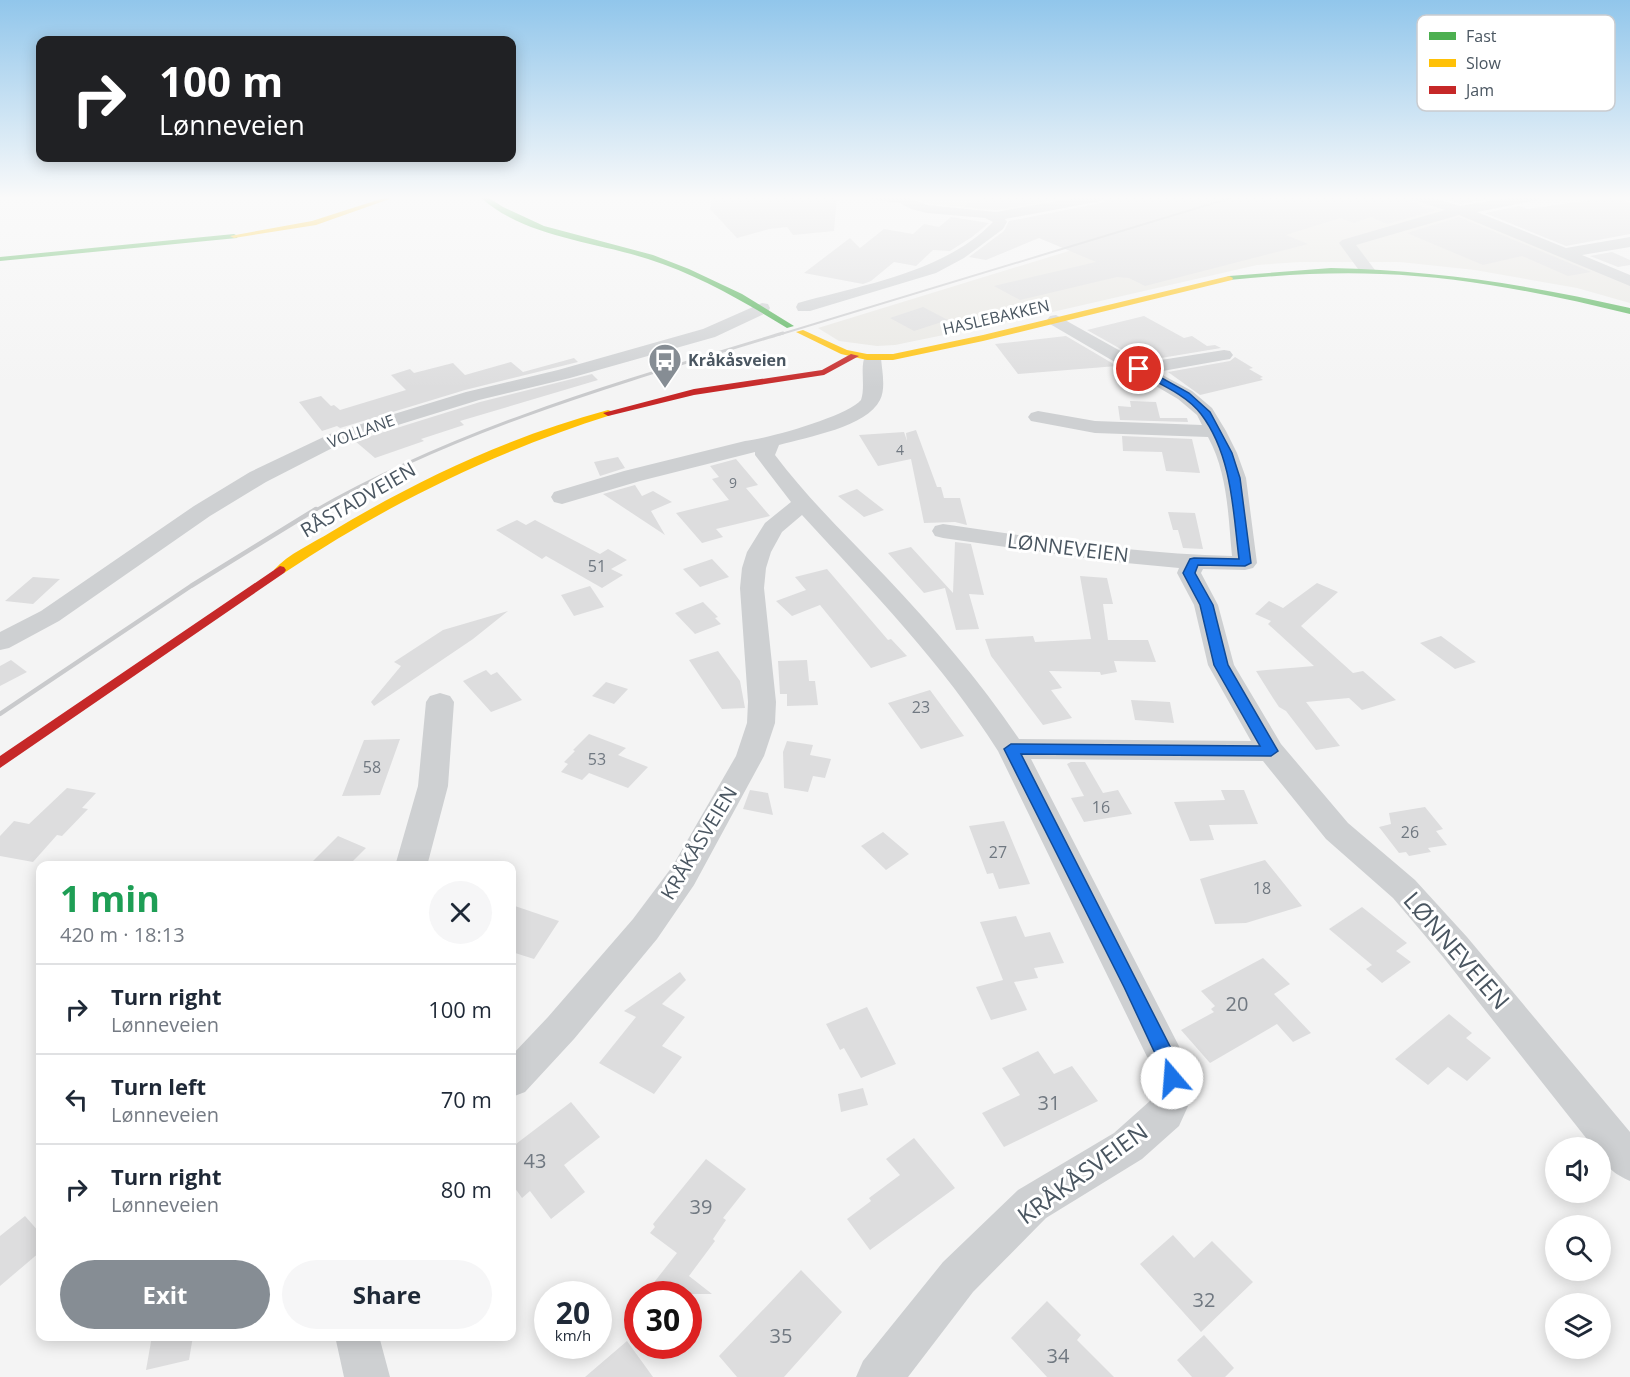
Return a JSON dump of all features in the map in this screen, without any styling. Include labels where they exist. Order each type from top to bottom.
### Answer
[{"type":"main road","name":"HASLEBAKKEN","points":[[659,260],[714,282],[833,350],[863,357],[911,354],[1226,278],[1286,272],[1367,270],[1455,277],[1512,285],[1630,311]]},
{"type":"main road","name":"RÅSTADVEIEN","points":[[784,377],[811,366],[833,350]]},
{"type":"main road","name":"RÅSTADVEIEN","points":[[0,763],[312,548],[376,509],[437,478],[575,423],[694,392],[824,372],[863,357]]},
{"type":"street","points":[[804,307],[930,270],[949,260]]},
{"type":"street","points":[[1360,260],[1367,270]]},
{"type":"street","points":[[1584,260],[1627,278]]},
{"type":"street","name":"VOLLANE","points":[[0,642],[50,616],[202,511],[258,477],[339,437],[419,411],[709,333],[769,313]]},
{"type":"street","name":"LØNNEVEIEN","points":[[943,531],[1105,554],[1194,562],[1245,563],[1235,478],[1227,453],[1205,412],[1193,400],[1056,320]]},
{"type":"street","points":[[1139,369],[1224,355]]},
{"type":"street","points":[[562,497],[632,476],[745,447],[767,445],[785,435],[851,417],[863,411],[870,404],[873,391],[863,357]]},
{"type":"street","points":[[1038,417],[1095,427],[1216,431]]},
{"type":"street","name":"KRÅKÅSVEIEN","points":[[767,445],[765,455],[804,503],[924,635],[988,713],[1011,749],[1169,1064],[1175,1093],[1165,1113],[1128,1146],[1032,1204],[958,1277],[879,1377]]},
{"type":"street","name":"KRÅKÅSVEIEN","points":[[516,1076],[561,1028],[645,929],[683,876],[750,756],[761,723],[762,702],[752,588],[754,568],[759,552],[773,528],[804,503]]},
{"type":"street","name":"LØNNEVEIEN","points":[[1194,562],[1189,573],[1206,605],[1221,665],[1271,751],[1337,831],[1404,889],[1455,947],[1630,1162]]},
{"type":"street","points":[[412,861],[433,786],[440,702]]},
{"type":"street","points":[[1011,749],[1271,751]]},
{"type":"street","points":[[358,1341],[367,1377]]},
{"type":"shaded area","points":[[1039,260],[1577,260],[1630,281],[1630,303],[1577,288],[1475,270],[1400,262],[1300,262],[1257,265],[1022,319],[895,345],[877,346],[839,341],[818,328]]},
{"type":"building","points":[[821,260],[922,260],[916,266],[894,262],[871,281],[863,284],[804,273]]},
{"type":"building","points":[[1092,260],[1245,260],[1145,286],[1129,278],[1117,277],[1020,300],[994,286],[1096,262]]},
{"type":"building","points":[[1472,260],[1504,260],[1483,265]]},
{"type":"building","points":[[1532,260],[1563,260],[1591,272],[1568,276]]},
{"type":"building","points":[[1601,260],[1630,260],[1630,265],[1618,267]]},
{"type":"building","points":[[923,307],[948,320],[914,331],[890,318]]},
{"type":"building","points":[[1144,316],[1184,338],[1192,336],[1207,346],[1215,345],[1221,348],[1149,360],[1145,357],[1146,360],[1142,361],[1087,330]]},
{"type":"building","points":[[1066,336],[1117,366],[1018,374],[995,344]]},
{"type":"building","points":[[1235,357],[1253,368],[1249,369],[1263,377],[1260,378],[1263,380],[1200,395],[1168,372],[1230,361]]},
{"type":"building","points":[[574,358],[578,362],[465,390],[340,428],[337,426],[322,431],[299,402],[321,396],[331,406],[334,405],[340,410],[406,390],[391,375],[410,369],[414,373],[453,363],[465,375],[511,362],[523,372]]},
{"type":"building","points":[[592,374],[598,380],[460,421],[464,425],[421,439],[424,441],[375,458],[355,441],[480,402]]},
{"type":"building","points":[[1130,401],[1156,402],[1160,418],[1187,418],[1188,422],[1120,420],[1118,406],[1131,407]]},
{"type":"building","points":[[916,430],[937,487],[941,487],[944,498],[960,498],[967,525],[955,522],[924,523],[911,459],[878,466],[859,435],[904,432],[907,441],[906,433]]},
{"type":"building","points":[[1122,436],[1192,439],[1200,473],[1166,471],[1162,452],[1123,451]]},
{"type":"building","points":[[618,457],[625,468],[600,476],[594,462]]},
{"type":"building","points":[[736,459],[758,485],[746,488],[770,516],[716,529],[723,537],[702,543],[676,513],[729,500],[712,479],[719,477],[710,466]]},
{"type":"building","points":[[635,485],[642,496],[653,491],[672,502],[651,511],[665,535],[603,494]]},
{"type":"building","points":[[857,489],[884,510],[864,517],[838,496]]},
{"type":"building","points":[[1168,512],[1195,513],[1203,549],[1183,548],[1178,530],[1173,530]]},
{"type":"building","points":[[517,520],[526,525],[535,520],[600,554],[608,549],[627,560],[611,569],[623,575],[602,588],[546,556],[542,559],[496,530]]},
{"type":"building","points":[[955,542],[971,544],[984,595],[969,594],[979,629],[956,630],[945,588],[924,593],[888,553],[911,547],[953,593]]},
{"type":"building","points":[[712,559],[729,577],[700,587],[683,569]]},
{"type":"building","points":[[827,569],[888,640],[891,639],[907,656],[871,668],[820,605],[792,616],[776,601],[806,590],[795,577]]},
{"type":"building","points":[[1080,576],[1107,578],[1113,604],[1103,604],[1108,640],[1148,640],[1156,662],[1114,661],[1117,672],[1101,675],[1100,672],[1049,671],[1062,688],[1051,690],[1072,718],[1043,725],[991,656],[985,639],[1033,636],[1035,642],[1091,639]]},
{"type":"building","points":[[33,577],[60,579],[33,604],[5,601]]},
{"type":"building","points":[[1317,583],[1338,592],[1301,626],[1353,673],[1363,671],[1396,700],[1362,710],[1349,698],[1306,702],[1340,746],[1316,750],[1286,711],[1279,707],[1256,671],[1314,666],[1268,624],[1271,621],[1255,614],[1269,601],[1283,608]]},
{"type":"building","points":[[590,586],[604,607],[574,616],[561,595]]},
{"type":"building","points":[[703,602],[718,617],[715,618],[721,624],[695,634],[675,613]]},
{"type":"building","points":[[508,611],[473,639],[374,706],[371,702],[401,666],[394,662],[443,630]]},
{"type":"building","points":[[1441,636],[1476,662],[1455,669],[1420,643]]},
{"type":"building","points":[[718,651],[740,681],[745,708],[722,709],[689,660]]},
{"type":"building","points":[[11,660],[27,672],[0,686],[0,666]]},
{"type":"building","points":[[807,660],[809,681],[815,681],[818,705],[787,706],[787,694],[780,694],[778,661]]},
{"type":"building","points":[[486,670],[491,675],[497,672],[522,700],[491,712],[463,681]]},
{"type":"building","points":[[606,682],[628,689],[614,704],[592,696]]},
{"type":"building","points":[[930,690],[964,736],[921,749],[888,703]]},
{"type":"building","points":[[1131,700],[1170,702],[1174,723],[1135,720]]},
{"type":"building","points":[[589,734],[626,748],[618,755],[648,767],[628,788],[589,773],[582,780],[561,772],[568,764],[564,762]]},
{"type":"building","points":[[400,739],[380,795],[342,796],[364,740]]},
{"type":"building","points":[[787,741],[813,745],[810,755],[831,759],[825,778],[813,776],[808,792],[784,788],[783,752]]},
{"type":"building","points":[[1085,762],[1103,793],[1118,790],[1132,814],[1084,822],[1071,798],[1084,796],[1067,764]]},
{"type":"building","points":[[67,788],[96,793],[82,808],[88,809],[62,836],[57,835],[33,862],[0,856],[0,836],[14,821],[29,824]]},
{"type":"building","points":[[750,790],[768,793],[773,815],[743,809]]},
{"type":"building","points":[[1221,790],[1244,790],[1258,824],[1209,825],[1214,840],[1190,841],[1174,802],[1225,800]]},
{"type":"building","points":[[1425,807],[1443,829],[1436,831],[1447,845],[1428,848],[1431,852],[1409,856],[1406,852],[1399,853],[1379,827],[1391,824],[1389,813]]},
{"type":"building","points":[[1004,821],[1030,884],[999,889],[993,873],[987,874],[969,826]]},
{"type":"building","points":[[883,832],[909,854],[886,870],[861,846]]},
{"type":"building","points":[[338,836],[366,848],[353,861],[313,861]]},
{"type":"building","points":[[1265,860],[1302,906],[1246,923],[1215,924],[1200,879]]},
{"type":"building","points":[[516,906],[559,921],[534,959],[516,953]]},
{"type":"building","points":[[1362,907],[1407,943],[1396,951],[1411,962],[1382,983],[1366,969],[1372,965],[1329,929]]},
{"type":"building","points":[[1016,916],[1025,937],[1050,932],[1064,963],[1034,968],[1038,978],[1014,982],[1027,1010],[991,1020],[976,987],[1003,980],[980,922]]},
{"type":"building","points":[[1263,958],[1290,984],[1274,994],[1311,1033],[1293,1042],[1277,1024],[1210,1063],[1181,1030],[1214,1012],[1211,1009],[1215,1006],[1201,991]]},
{"type":"building","points":[[680,972],[686,980],[662,1004],[685,1017],[662,1046],[682,1057],[654,1094],[599,1063],[636,1017],[624,1011]]},
{"type":"building","points":[[867,1007],[896,1064],[861,1078],[844,1048],[840,1050],[826,1024]]},
{"type":"building","points":[[1449,1014],[1472,1033],[1466,1038],[1491,1058],[1467,1081],[1448,1067],[1428,1085],[1395,1059]]},
{"type":"building","points":[[1038,1051],[1054,1074],[1072,1066],[1098,1101],[1004,1147],[982,1113],[1020,1095],[1002,1068]]},
{"type":"building","points":[[863,1088],[868,1105],[841,1112],[838,1094]]},
{"type":"building","points":[[571,1102],[600,1137],[564,1165],[585,1192],[551,1219],[530,1191],[522,1198],[516,1190],[516,1144]]},
{"type":"building","points":[[914,1138],[955,1188],[870,1250],[847,1219],[871,1201],[869,1198],[900,1175],[886,1159]]},
{"type":"building","points":[[706,1159],[746,1189],[723,1218],[726,1220],[713,1239],[715,1241],[689,1276],[695,1281],[655,1281],[677,1253],[650,1233],[655,1227],[653,1224]]},
{"type":"building","points":[[25,1216],[36,1228],[36,1255],[0,1286],[0,1236]]},
{"type":"building","points":[[1173,1235],[1194,1258],[1212,1241],[1253,1282],[1201,1332],[1140,1264]]},
{"type":"building","points":[[801,1270],[842,1312],[784,1377],[737,1377],[719,1356]]},
{"type":"building","points":[[702,1286],[712,1294],[702,1294]]},
{"type":"building","points":[[1047,1301],[1081,1335],[1077,1340],[1114,1377],[1047,1377],[1011,1338]]},
{"type":"building","points":[[1204,1335],[1234,1368],[1225,1377],[1192,1377],[1177,1360]]},
{"type":"building","points":[[151,1341],[192,1341],[189,1360],[146,1370]]},
{"type":"building","points":[[624,1344],[624,1359],[640,1359],[653,1377],[585,1377],[606,1359],[612,1359],[612,1354]]},
{"type":"railway","points":[[778,335],[1025,260]]},
{"type":"railway","points":[[314,511],[370,481],[485,431],[603,389],[783,333]]},
{"type":"railway","points":[[0,714],[191,586],[316,509]]},
{"type":"traffic: fast","points":[[659,260],[704,278],[790,326]]},
{"type":"traffic: fast","points":[[1229,278],[1331,271],[1381,271],[1431,275],[1480,280],[1530,289],[1630,311]]},
{"type":"traffic: slow","points":[[800,332],[844,352],[867,357],[893,357],[983,338],[1229,278]]},
{"type":"traffic: slow","points":[[280,570],[357,521],[438,478],[522,442],[608,413]]},
{"type":"traffic: jam","points":[[608,413],[694,392],[824,372],[854,356]]},
{"type":"traffic: jam","points":[[0,763],[280,570]]},
{"type":"place","name":"Kråkåsveien","points":[[665,389]]},
{"type":"route","points":[[1139,369],[1193,400],[1211,420],[1227,453],[1235,478],[1245,563],[1194,562],[1189,573],[1206,605],[1221,665],[1271,751],[1011,749],[1131,984],[1169,1064],[1172,1078]]}]
